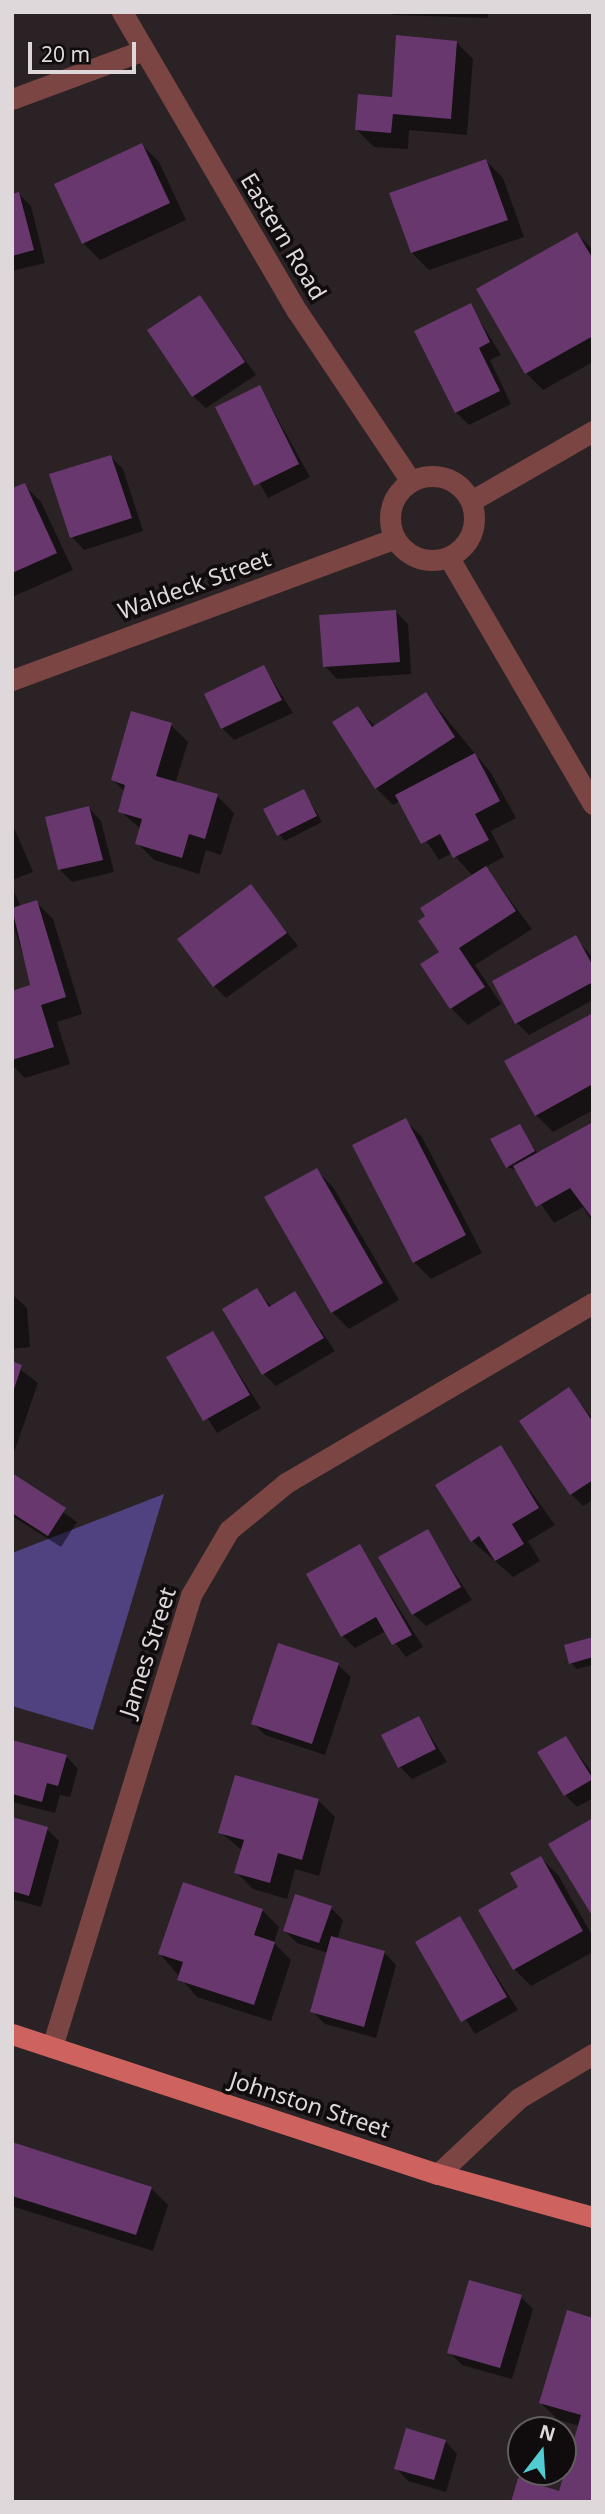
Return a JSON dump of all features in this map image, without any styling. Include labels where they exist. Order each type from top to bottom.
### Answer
[{"type":"main road","name":"Johnston Street","points":[[12,2034],[438,2174],[593,2217]]},
{"type":"street","name":"Eastern Road","points":[[122,12],[297,311],[411,481]]},
{"type":"street","points":[[12,99],[144,50]]},
{"type":"street","points":[[471,501],[593,431]]},
{"type":"street","points":[[411,481],[452,481],[471,501],[474,527],[449,558],[424,560],[395,538],[390,513],[411,481]]},
{"type":"street","name":"Waldeck Street","points":[[12,680],[395,538]]},
{"type":"street","points":[[449,558],[593,804]]},
{"type":"street","name":"James Street","points":[[52,2047],[191,1595],[229,1530],[286,1483],[593,1303]]},
{"type":"street","points":[[438,2174],[519,2098],[593,2054]]},
{"type":"shaded area","points":[[164,1494],[93,1730],[12,1706],[12,1553]]},
{"type":"building","points":[[396,35],[457,41],[451,119],[393,114],[391,133],[355,130],[358,94],[392,97]]},
{"type":"building","points":[[142,143],[170,203],[82,244],[54,184]]},
{"type":"building","points":[[486,159],[508,220],[411,253],[389,193]]},
{"type":"building","points":[[19,192],[34,250],[12,256],[12,194]]},
{"type":"building","points":[[577,232],[593,259],[593,336],[525,374],[476,289]]},
{"type":"building","points":[[200,295],[245,362],[192,397],[147,330]]},
{"type":"building","points":[[471,303],[490,342],[479,348],[500,391],[455,413],[414,331]]},
{"type":"building","points":[[260,385],[299,464],[254,486],[215,407]]},
{"type":"building","points":[[111,455],[132,518],[70,538],[49,474]]},
{"type":"building","points":[[25,483],[57,553],[12,573],[12,488]]},
{"type":"building","points":[[396,610],[400,662],[323,667],[319,615]]},
{"type":"building","points":[[264,665],[282,700],[221,729],[204,694]]},
{"type":"building","points":[[426,692],[455,737],[375,789],[332,722],[358,706],[372,727]]},
{"type":"building","points":[[131,711],[172,723],[156,776],[218,794],[205,839],[189,834],[182,858],[135,844],[142,819],[118,812],[125,785],[111,780]]},
{"type":"building","points":[[475,753],[500,801],[475,814],[489,840],[453,858],[440,834],[421,844],[395,795]]},
{"type":"building","points":[[304,789],[317,816],[277,836],[263,809]]},
{"type":"building","points":[[89,806],[103,860],[58,870],[45,817]]},
{"type":"building","points":[[486,866],[516,911],[459,948],[485,987],[450,1009],[420,964],[439,952],[418,921],[425,916],[420,908]]},
{"type":"building","points":[[251,884],[287,933],[213,987],[177,939]]},
{"type":"building","points":[[37,900],[66,997],[41,1005],[54,1047],[12,1060],[12,991],[30,985],[12,908]]},
{"type":"building","points":[[576,935],[593,966],[593,982],[515,1024],[492,981]]},
{"type":"building","points":[[593,1013],[593,1084],[535,1116],[504,1061]]},
{"type":"building","points":[[406,1118],[466,1235],[413,1263],[352,1145]]},
{"type":"building","points":[[593,1122],[593,1219],[570,1188],[536,1207],[513,1166]]},
{"type":"building","points":[[520,1124],[535,1151],[506,1168],[490,1139]]},
{"type":"building","points":[[317,1168],[383,1283],[331,1313],[264,1197]]},
{"type":"building","points":[[257,1288],[269,1307],[295,1291],[324,1338],[262,1375],[222,1309]]},
{"type":"building","points":[[213,1331],[250,1395],[203,1421],[166,1357]]},
{"type":"building","points":[[12,1361],[22,1365],[13,1392],[12,1392]]},
{"type":"building","points":[[569,1387],[593,1422],[593,1480],[570,1495],[519,1421]]},
{"type":"building","points":[[501,1445],[539,1508],[512,1524],[524,1544],[495,1561],[479,1536],[471,1542],[435,1485]]},
{"type":"building","points":[[12,1473],[66,1508],[48,1536],[12,1513]]},
{"type":"building","points":[[428,1529],[461,1587],[412,1615],[378,1557]]},
{"type":"building","points":[[360,1544],[412,1635],[392,1645],[376,1617],[341,1637],[306,1574]]},
{"type":"building","points":[[593,1637],[593,1657],[569,1664],[564,1645]]},
{"type":"building","points":[[278,1643],[339,1663],[312,1744],[251,1724]]},
{"type":"building","points":[[419,1716],[436,1749],[398,1768],[381,1735]]},
{"type":"building","points":[[566,1736],[593,1779],[564,1796],[537,1752]]},
{"type":"building","points":[[12,1740],[67,1755],[58,1786],[47,1783],[42,1802],[12,1794]]},
{"type":"building","points":[[235,1775],[319,1799],[302,1860],[278,1853],[270,1883],[234,1873],[244,1840],[218,1833]]},
{"type":"building","points":[[12,1817],[48,1827],[29,1896],[12,1891]]},
{"type":"building","points":[[593,1818],[593,1917],[548,1844]]},
{"type":"building","points":[[541,1856],[583,1931],[513,1970],[478,1910],[518,1887],[510,1873]]},
{"type":"building","points":[[183,1882],[263,1909],[254,1935],[275,1942],[254,2005],[177,1980],[183,1962],[158,1954]]},
{"type":"building","points":[[295,1894],[332,1906],[319,1943],[283,1931]]},
{"type":"building","points":[[460,1916],[507,1997],[461,2022],[415,1942]]},
{"type":"building","points":[[331,1936],[385,1951],[364,2027],[310,2012]]},
{"type":"building","points":[[12,2142],[152,2187],[136,2235],[12,2196]]},
{"type":"building","points":[[469,2280],[522,2295],[500,2368],[447,2353]]},
{"type":"building","points":[[567,2310],[593,2318],[593,2502],[511,2502],[516,2486],[543,2486],[559,2491],[560,2486],[577,2486],[577,2429],[581,2415],[539,2403]]},
{"type":"building","points":[[406,2428],[446,2440],[434,2480],[394,2469]]}]
